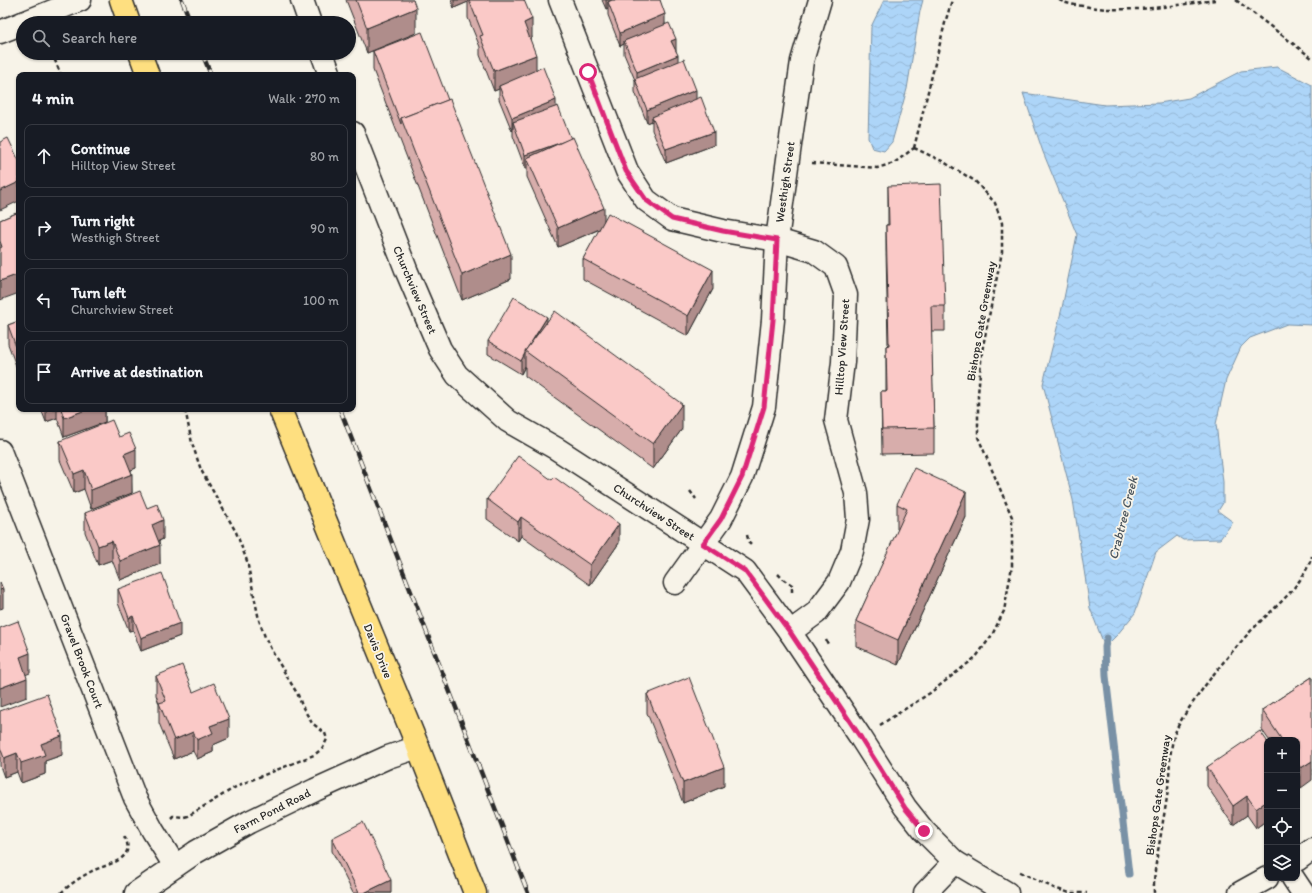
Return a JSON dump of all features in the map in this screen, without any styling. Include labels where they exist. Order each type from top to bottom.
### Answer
[{"type":"main road","points":[[121,0],[127,16]]},
{"type":"main road","points":[[143,60],[147,72]]},
{"type":"main road","name":"Davis Drive","points":[[281,412],[418,747],[475,893]]},
{"type":"street","points":[[40,16],[80,0]]},
{"type":"street","points":[[302,0],[308,16]]},
{"type":"street","name":"Hilltop View Street","points":[[560,0],[626,171],[646,200],[672,219],[723,231],[777,240],[814,251],[836,268],[846,295],[843,362],[836,420],[849,472],[856,493],[858,520],[852,551],[839,582],[816,613],[790,632]]},
{"type":"street","name":"Westhigh Street","points":[[675,583],[721,519],[742,477],[764,407],[773,320],[777,240],[802,61],[820,0]]},
{"type":"street","points":[[0,32],[16,26]]},
{"type":"street","points":[[325,60],[329,72]]},
{"type":"street","name":"Churchview Street","points":[[356,141],[407,272],[440,349],[458,375],[508,421],[558,449],[745,571],[790,632],[905,808],[924,831],[955,862],[1007,893]]},
{"type":"street","name":"Gravel Brook Court","points":[[0,451],[135,798],[153,831],[175,866]]},
{"type":"street","name":"Farm Pond Road","points":[[136,893],[196,852],[249,822],[308,793],[388,757],[418,747]]},
{"type":"street","points":[[1300,858],[1312,849]]},
{"type":"street","points":[[925,893],[955,862]]},
{"type":"street","points":[[1240,893],[1264,880]]},
{"type":"street","points":[[1295,881],[1303,893]]},
{"type":"path","points":[[812,163],[877,168],[894,163],[914,148],[944,22],[952,0]]},
{"type":"path","points":[[1059,0],[1066,3],[1102,10],[1139,10],[1215,0]]},
{"type":"path","points":[[1236,0],[1312,58]]},
{"type":"path","points":[[55,60],[60,72]]},
{"type":"path","name":"Bishops Gate Greenway","points":[[880,726],[930,693],[976,657],[992,635],[1004,611],[1012,566],[1012,517],[978,437],[978,394],[982,351],[1002,252],[1002,223],[995,203],[975,181],[942,161],[914,148]]},
{"type":"path","points":[[173,816],[188,816],[239,785],[319,753],[325,745],[326,736],[325,733],[312,723],[302,706],[298,695],[265,638],[259,620],[247,561],[236,532],[202,470],[192,443],[186,412]]},
{"type":"path","points":[[690,491],[696,499]]},
{"type":"path","name":"Bishops Gate Greenway","points":[[1154,893],[1155,875],[1168,788],[1170,754],[1175,734],[1181,721],[1203,687],[1228,656],[1248,633],[1284,599],[1293,588],[1312,556]]},
{"type":"path","points":[[61,893],[78,879],[94,870],[111,864],[125,855],[128,849],[127,841],[124,836]]},
{"type":"path","points":[[1018,871],[1054,888],[1070,893],[1087,893]]},
{"type":"water","points":[[884,0],[923,0],[907,89],[892,142],[884,151],[872,148],[868,138],[871,27]]},
{"type":"water","points":[[1277,67],[1312,85],[1312,325],[1287,324],[1250,338],[1241,347],[1226,380],[1216,424],[1223,482],[1223,503],[1218,511],[1233,522],[1220,539],[1183,540],[1177,536],[1156,552],[1135,613],[1105,647],[1090,608],[1073,500],[1043,384],[1062,308],[1077,235],[1043,152],[1023,93],[1105,105],[1159,103],[1189,98],[1241,71]]},
{"type":"building","points":[[356,0],[413,0],[416,8],[367,28]]},
{"type":"building","points":[[469,0],[524,0],[532,19],[524,23],[536,55],[494,71],[480,36],[483,35]]},
{"type":"building","points":[[612,0],[660,0],[665,14],[620,33],[608,2]]},
{"type":"building","points":[[669,23],[676,39],[671,41],[678,55],[637,72],[624,41]]},
{"type":"building","points":[[422,32],[448,100],[401,118],[401,124],[373,51]]},
{"type":"building","points":[[684,59],[696,90],[647,110],[635,79]]},
{"type":"building","points":[[543,67],[556,100],[512,118],[499,86]]},
{"type":"building","points":[[701,97],[714,132],[666,149],[652,117]]},
{"type":"building","points":[[450,99],[511,254],[462,275],[401,118]]},
{"type":"building","points":[[558,106],[571,139],[525,155],[513,122]]},
{"type":"building","points":[[573,137],[604,208],[558,228],[527,158]]},
{"type":"building","points":[[8,138],[16,155],[16,183],[0,191],[0,142]]},
{"type":"building","points":[[941,184],[945,306],[931,306],[934,428],[882,429],[881,391],[887,391],[886,346],[889,345],[886,225],[889,225],[888,186]]},
{"type":"building","points":[[16,213],[16,275],[0,281],[0,248],[2,247],[0,241],[0,220]]},
{"type":"building","points":[[608,213],[713,270],[688,316],[583,259]]},
{"type":"building","points":[[514,297],[547,317],[525,351],[521,361],[488,341]]},
{"type":"building","points":[[555,311],[682,404],[653,444],[525,351]]},
{"type":"building","points":[[16,322],[16,347],[8,325]]},
{"type":"building","points":[[62,412],[80,412],[64,418]]},
{"type":"building","points":[[112,420],[119,437],[129,433],[136,449],[124,454],[132,474],[91,490],[84,470],[74,474],[60,441]]},
{"type":"building","points":[[518,456],[552,480],[554,477],[619,524],[590,565],[521,517],[518,522],[487,499]]},
{"type":"building","points":[[914,468],[966,492],[898,640],[856,621],[907,509],[897,504]]},
{"type":"building","points":[[140,491],[147,508],[157,504],[163,520],[152,525],[160,545],[120,561],[112,541],[98,546],[85,513]]},
{"type":"building","points":[[162,573],[180,623],[141,638],[133,616],[129,618],[118,589]]},
{"type":"building","points":[[0,582],[3,589],[0,590]]},
{"type":"building","points":[[18,621],[30,653],[20,657],[27,678],[0,688],[0,628]]},
{"type":"building","points":[[182,665],[193,692],[214,683],[229,719],[210,726],[213,733],[197,740],[193,732],[174,740],[159,703],[166,701],[156,676]]},
{"type":"building","points":[[689,677],[724,767],[683,783],[647,694]]},
{"type":"building","points":[[1312,677],[1312,761],[1301,768],[1300,737],[1280,737],[1262,710]]},
{"type":"building","points":[[47,694],[62,736],[41,744],[45,755],[21,763],[17,753],[4,758],[0,747],[0,711]]},
{"type":"building","points":[[1260,731],[1264,737],[1264,803],[1256,809],[1247,796],[1233,806],[1207,767]]},
{"type":"building","points":[[363,822],[391,880],[364,893],[359,893],[332,838]]},
{"type":"waterway","name":"Crabtree Creek","points":[[1107,638],[1105,647],[1106,676],[1129,874]]},
{"type":"railway","points":[[182,0],[188,16]]},
{"type":"railway","points":[[205,60],[210,72]]},
{"type":"railway","points":[[341,412],[528,893]]},
{"type":"route","points":[[588,72],[626,171],[646,200],[672,219],[723,231],[777,240],[773,320],[764,407],[742,477],[721,519],[703,544],[745,571],[790,632],[861,738],[905,808],[924,831]]}]
